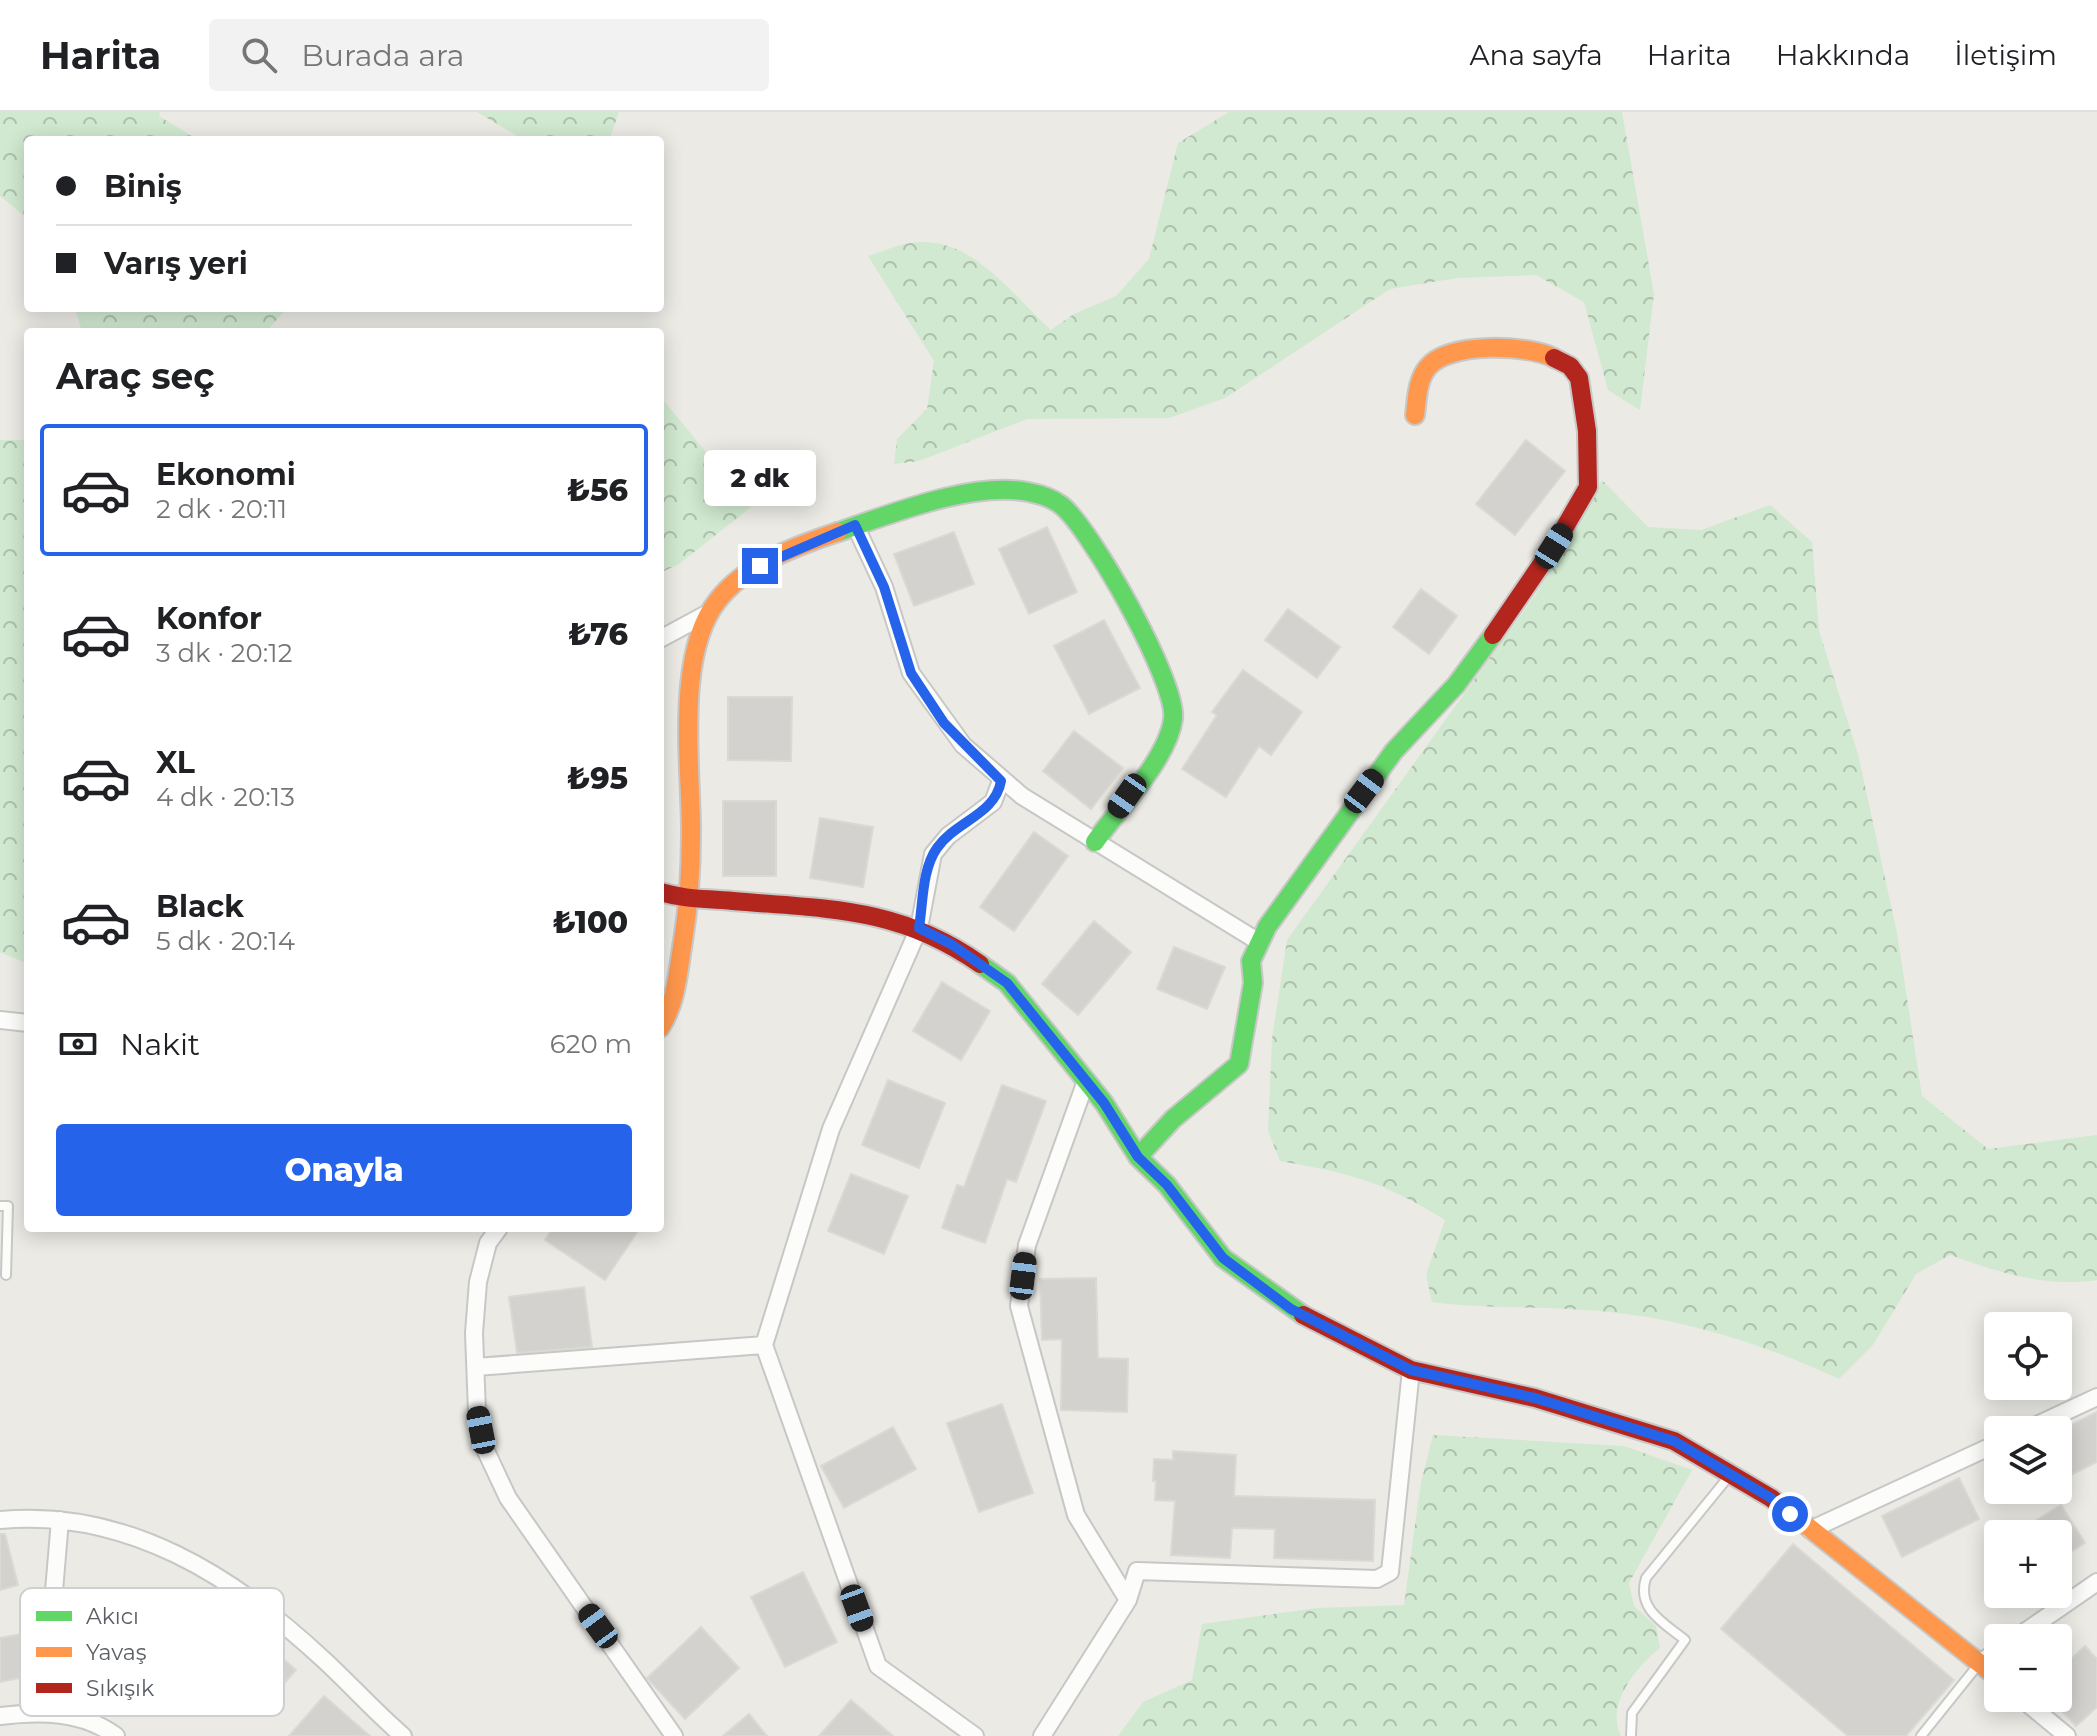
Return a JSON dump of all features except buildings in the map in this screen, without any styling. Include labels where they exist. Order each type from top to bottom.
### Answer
[{"type":"street","points":[[1138,1157],[1173,1119],[1239,1064],[1253,983],[1251,961],[1259,942],[1334,830],[1394,751],[1456,685],[1484,648],[1554,546],[1588,487],[1587,431],[1579,378],[1570,366],[1548,355],[1500,346],[1443,356],[1429,365],[1420,380],[1415,415]]},
{"type":"street","points":[[664,637],[710,612],[744,576],[855,525],[932,503],[1017,488],[1040,493],[1063,506],[1158,658],[1176,703],[1172,723],[1160,750],[1095,842]]},
{"type":"street","points":[[855,525],[884,587],[911,673],[944,723],[1001,781],[1259,942]]},
{"type":"street","points":[[664,1019],[674,996],[691,901],[691,703],[697,641],[710,612]]},
{"type":"street","points":[[975,1736],[878,1666],[764,1345],[831,1129],[919,928],[933,854],[948,836],[993,802],[1001,781]]},
{"type":"street","points":[[664,893],[691,901],[727,900],[867,913],[919,928],[951,944],[1007,983],[1086,1081],[1138,1157],[1167,1185],[1223,1258],[1291,1309],[1411,1370],[1535,1398],[1674,1441],[1771,1498],[1984,1666]]},
{"type":"street","points":[[0,1020],[24,1023]]},
{"type":"street","points":[[1086,1081],[1027,1245],[1019,1306],[1076,1515],[1128,1600]]},
{"type":"street","points":[[496,1232],[488,1243],[478,1282],[477,1412],[485,1449],[508,1498],[674,1736]]},
{"type":"street","points":[[476,1367],[764,1345]]},
{"type":"street","points":[[1042,1736],[1128,1600],[1137,1571],[1377,1579],[1390,1572],[1411,1370]]},
{"type":"street","points":[[2056,1416],[2097,1397]]},
{"type":"street","points":[[1810,1530],[1984,1449]]},
{"type":"street","points":[[0,1520],[60,1520],[119,1531],[162,1546],[202,1566],[232,1588]]},
{"type":"street","points":[[54,1588],[60,1520]]},
{"type":"street","points":[[2036,1624],[2097,1582]]},
{"type":"street","points":[[284,1625],[403,1736]]},
{"type":"street","points":[[1980,1663],[1984,1660]]},
{"type":"street","points":[[2038,1712],[2067,1736]]},
{"type":"street","points":[[0,1716],[20,1715]]},
{"type":"street","points":[[73,1716],[93,1722],[116,1736]]},
{"type":"lane","points":[[0,1206],[8,1206],[6,1275]]},
{"type":"lane","points":[[1631,1736],[1632,1713],[1685,1640],[1650,1612],[1643,1592],[1646,1578],[1730,1475]]},
{"type":"lane","points":[[1921,1736],[1980,1663]]},
{"type":"green space","points":[[0,112],[160,112],[159,116],[192,136],[24,136],[24,216],[0,196]]},
{"type":"green space","points":[[477,112],[619,112],[610,136],[517,136]]},
{"type":"green space","points":[[1229,112],[1622,112],[1654,294],[1640,410],[1608,390],[1584,302],[1536,275],[1457,278],[1390,289],[1225,398],[1169,418],[1027,419],[919,461],[894,464],[897,439],[927,409],[934,361],[868,256],[910,243],[932,242],[952,247],[988,269],[1051,330],[1074,314],[1116,296],[1149,259],[1178,143]]},
{"type":"green space","points":[[76,312],[284,312],[270,328],[81,328]]},
{"type":"green space","points":[[664,401],[751,507],[679,564],[664,571]]},
{"type":"green space","points":[[0,440],[24,440],[24,962],[0,952]]},
{"type":"green space","points":[[1602,480],[1648,527],[1701,530],[1770,505],[1812,542],[1819,631],[1858,754],[1897,933],[1922,1096],[1988,1149],[2097,1135],[2097,1280],[2041,1280],[1950,1255],[1916,1274],[1873,1345],[1839,1379],[1747,1342],[1683,1324],[1585,1310],[1432,1302],[1426,1275],[1445,1220],[1403,1196],[1366,1181],[1280,1161],[1268,1131],[1272,1039],[1287,940],[1536,594]]},
{"type":"green space","points":[[1433,1435],[1624,1446],[1692,1470],[1629,1583],[1634,1606],[1656,1626],[1660,1648],[1633,1675],[1620,1699],[1617,1724],[1621,1736],[1118,1736],[1143,1702],[1192,1680],[1202,1624],[1317,1608],[1404,1605],[1421,1482]]},
{"type":"traffic: fast","points":[[838,532],[932,501],[982,491],[1006,490],[1041,495],[1061,505],[1074,519],[1110,573],[1147,641],[1162,673],[1171,700],[1173,719],[1152,767],[1095,842]]},
{"type":"traffic: fast","points":[[1138,1157],[1173,1119],[1239,1064],[1253,983],[1251,961],[1267,927],[1394,751],[1456,685],[1493,635]]},
{"type":"traffic: fast","points":[[980,964],[1007,983],[1104,1103],[1138,1157],[1167,1185],[1223,1258],[1303,1315]]},
{"type":"traffic: slow","points":[[1415,415],[1418,390],[1428,367],[1452,353],[1508,348],[1554,358]]},
{"type":"traffic: slow","points":[[664,1021],[676,986],[687,913],[691,846],[688,711],[696,650],[704,623],[729,587],[757,566],[838,532]]},
{"type":"traffic: slow","points":[[1797,1518],[1984,1667]]},
{"type":"traffic: jam","points":[[1493,635],[1554,546],[1588,487],[1587,431],[1579,378],[1570,366],[1554,358]]},
{"type":"traffic: jam","points":[[664,893],[688,898],[862,914],[921,931],[980,964]]},
{"type":"traffic: jam","points":[[1303,1315],[1411,1370],[1535,1398],[1674,1441],[1771,1498],[1797,1518]]},
{"type":"route","points":[[760,566],[855,525],[884,587],[911,673],[944,723],[1001,781],[999,794],[993,802],[948,836],[933,854],[919,928],[951,944],[1007,983],[1104,1103],[1138,1157],[1167,1185],[1223,1258],[1291,1309],[1411,1370],[1535,1398],[1674,1441],[1771,1498],[1790,1514]]}]
